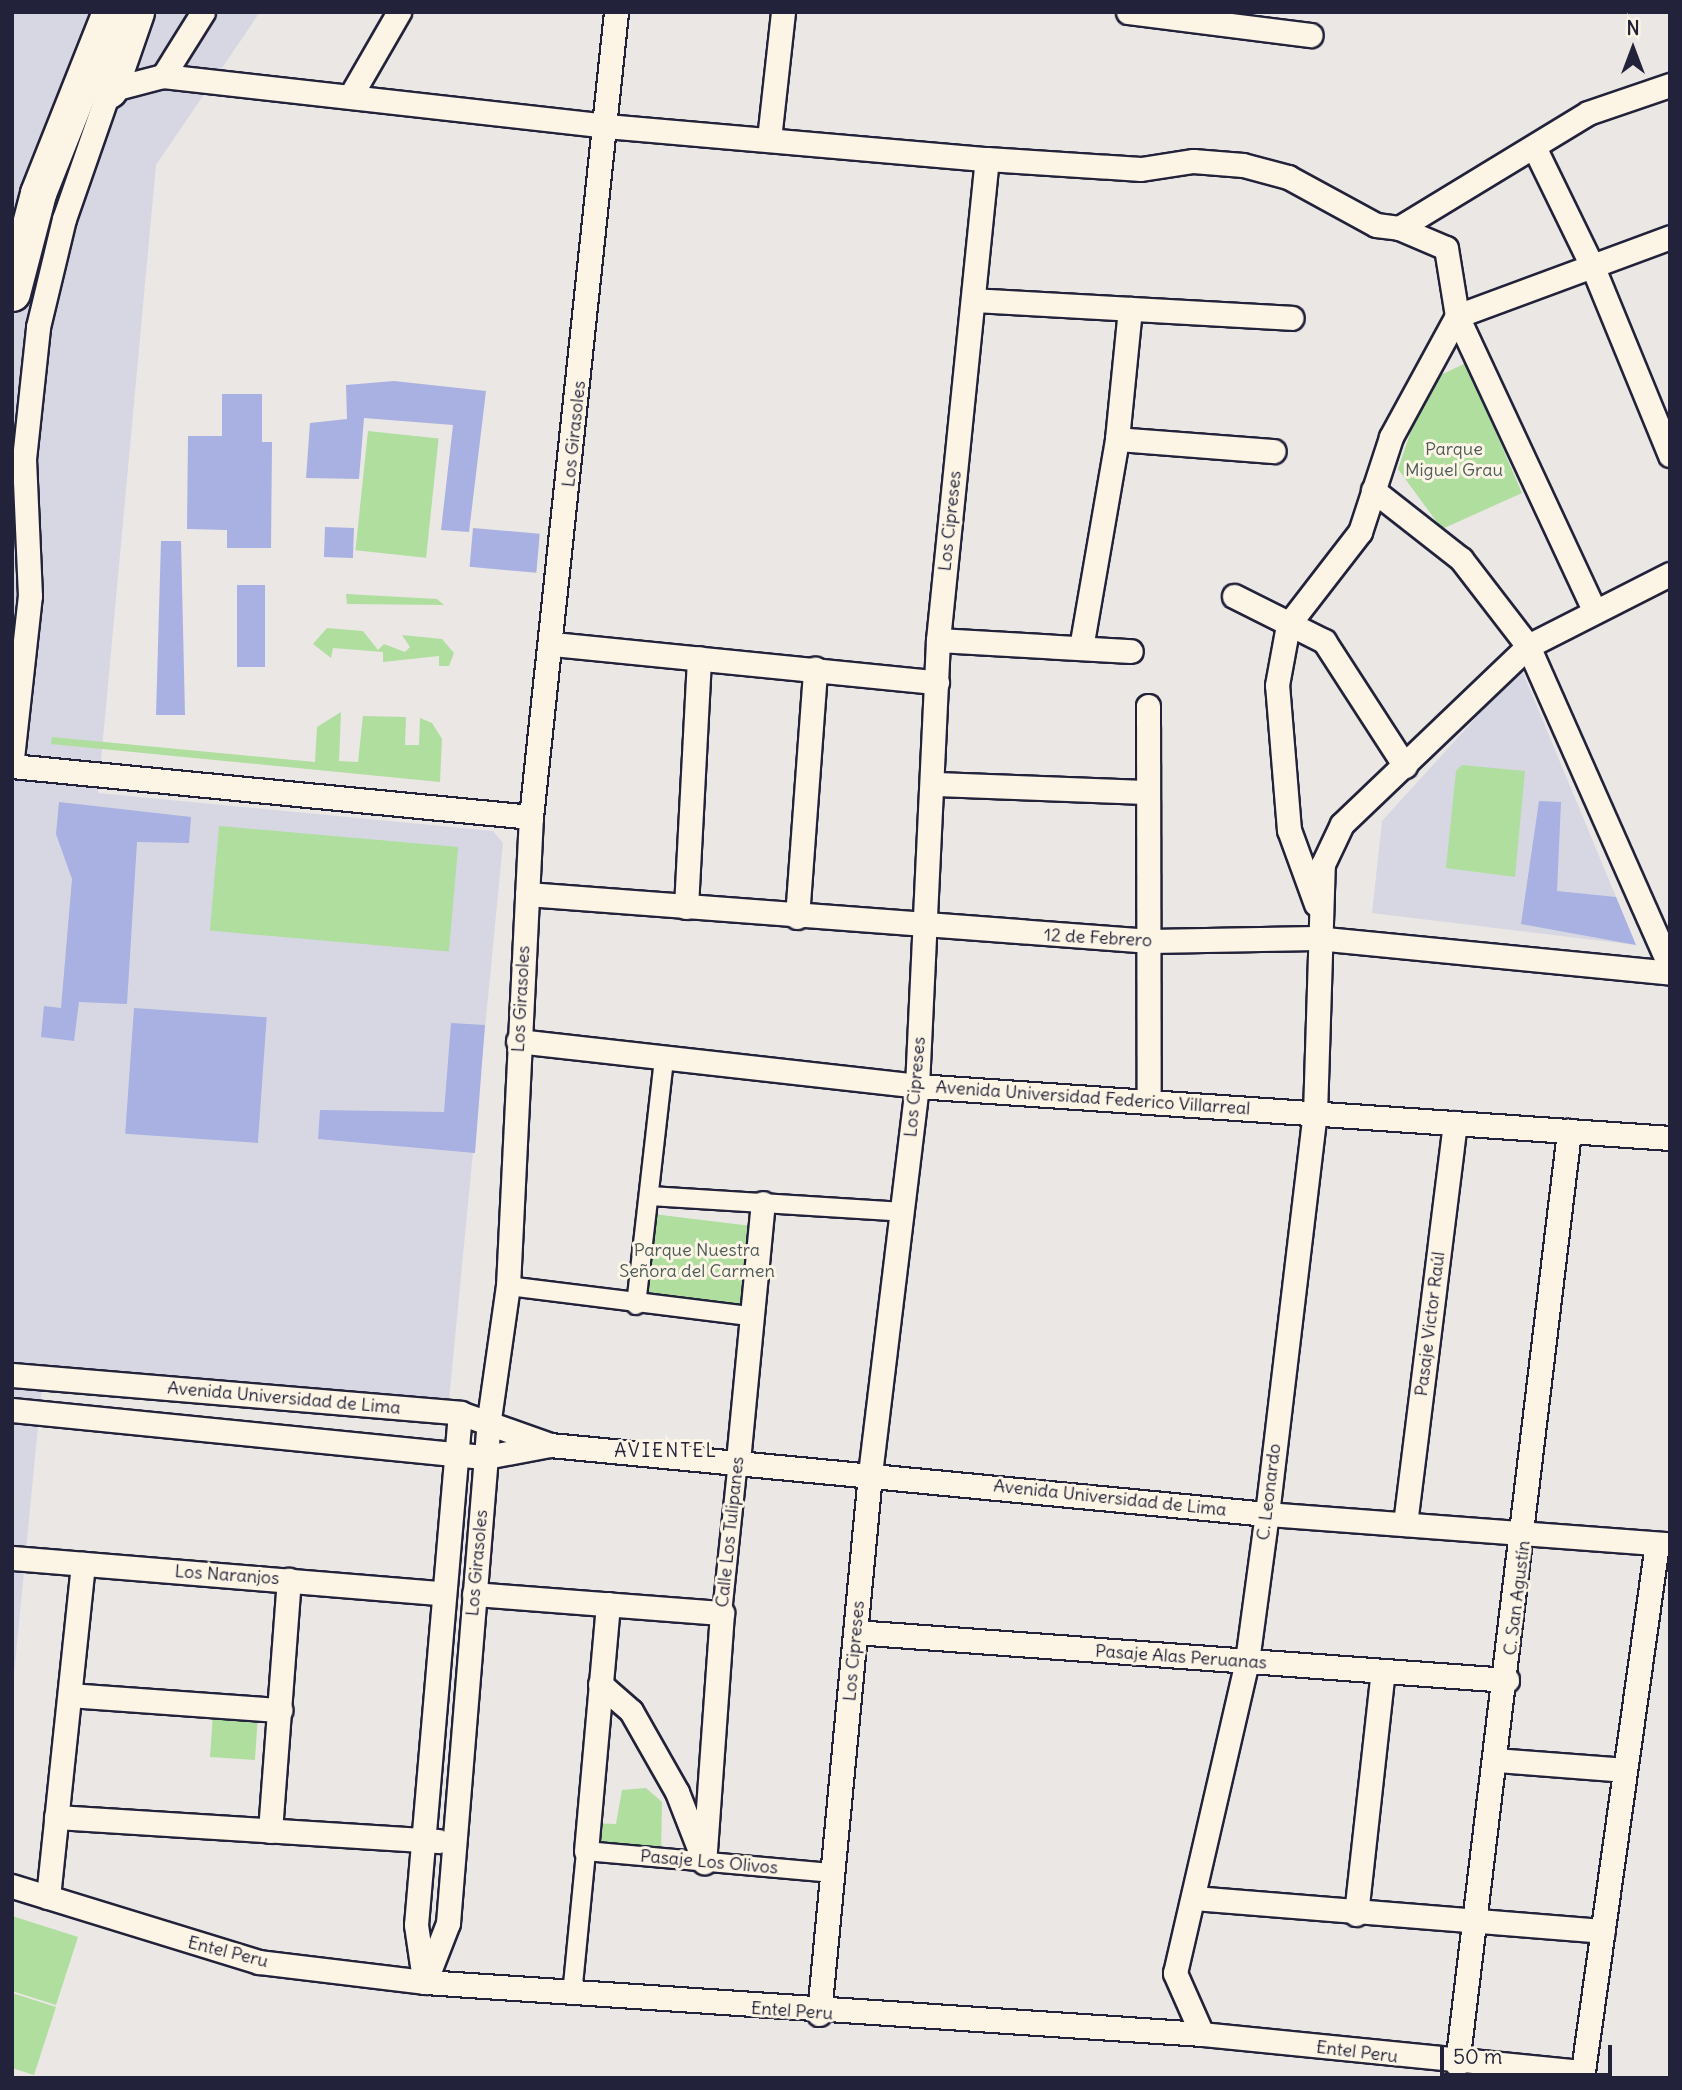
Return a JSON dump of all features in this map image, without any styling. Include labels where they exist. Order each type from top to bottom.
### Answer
[{"type":"main road","points":[[12,293],[37,193],[110,12]]},
{"type":"main road","points":[[109,90],[136,12]]},
{"type":"street","points":[[163,76],[204,12]]},
{"type":"street","points":[[351,95],[399,12]]},
{"type":"street","name":"Los Girasoles","points":[[425,1982],[448,1923],[452,1843],[489,1419],[508,1286],[531,817],[553,644],[616,12]]},
{"type":"street","points":[[769,139],[783,12]]},
{"type":"street","points":[[1128,12],[1311,35]]},
{"type":"street","points":[[12,758],[30,596],[23,459],[37,327],[64,219],[109,90],[163,76],[351,95],[606,126],[987,159],[1141,169],[1193,161],[1243,165],[1299,182],[1376,225],[1399,228],[1446,248],[1457,316],[1594,610]]},
{"type":"street","points":[[1399,228],[1482,173],[1534,147],[1588,113],[1670,85]]},
{"type":"street","points":[[1534,147],[1594,270],[1670,455]]},
{"type":"street","name":"Los Cipreses","points":[[819,2014],[870,1474],[917,1086],[935,784],[937,640],[987,159]]},
{"type":"street","points":[[1319,910],[1289,830],[1277,685],[1287,625],[1360,531],[1391,437],[1457,316],[1594,270],[1670,237]]},
{"type":"street","points":[[973,300],[1291,318]]},
{"type":"street","points":[[1082,648],[1118,439],[1130,309]]},
{"type":"street","points":[[1118,439],[1274,451]]},
{"type":"street","points":[[1373,490],[1461,559],[1528,646],[1670,966]]},
{"type":"street","name":"C. Leonardo","points":[[1202,2035],[1175,1973],[1247,1661],[1267,1514],[1315,1114],[1316,938],[1323,864],[1342,824],[1528,646],[1594,610],[1670,574]]},
{"type":"street","points":[[1234,596],[1287,625],[1324,641],[1405,766]]},
{"type":"street","points":[[937,640],[1131,651]]},
{"type":"street","points":[[553,644],[937,682]]},
{"type":"street","points":[[686,907],[699,658]]},
{"type":"street","points":[[797,916],[815,670]]},
{"type":"street","points":[[1148,706],[1149,1100]]},
{"type":"street","points":[[12,765],[531,817]]},
{"type":"street","points":[[935,784],[1147,792]]},
{"type":"street","name":"12 de Febrero","points":[[527,894],[927,928],[1150,941],[1316,938],[1670,973]]},
{"type":"street","name":"Avenida Universidad Federico Villarreal","points":[[518,1041],[664,1061],[917,1086],[1670,1138]]},
{"type":"street","points":[[636,1305],[651,1196],[664,1061]]},
{"type":"street","name":"Pasaje Victor Raúl","points":[[1405,1524],[1455,1124]]},
{"type":"street","name":"C. San Agustín","points":[[1457,2064],[1526,1534],[1569,1131]]},
{"type":"street","points":[[651,1196],[902,1212]]},
{"type":"street","name":"Calle Los Tulipanes","points":[[704,1862],[722,1613],[763,1203]]},
{"type":"street","points":[[508,1286],[636,1305],[750,1316]]},
{"type":"street","name":"Avenida Universidad de Lima","points":[[12,1375],[460,1413],[489,1419],[550,1445]]},
{"type":"street","name":"Avenida Universidad de Lima","points":[[12,1410],[486,1457],[550,1445],[1267,1514],[1663,1544]]},
{"type":"street","points":[[425,1982],[416,1925],[442,1593],[460,1413]]},
{"type":"street","points":[[1582,2075],[1625,1770],[1663,1544]]},
{"type":"street","name":"Los Naranjos","points":[[12,1558],[442,1593]]},
{"type":"street","points":[[48,1897],[83,1564]]},
{"type":"street","points":[[270,1831],[289,1580]]},
{"type":"street","points":[[474,1594],[722,1613]]},
{"type":"street","points":[[572,1995],[608,1604]]},
{"type":"street","name":"Pasaje Alas Peruanas","points":[[855,1632],[1507,1680]]},
{"type":"street","points":[[1356,1914],[1383,1671]]},
{"type":"street","points":[[600,1684],[643,1732],[677,1792],[704,1862]]},
{"type":"street","points":[[71,1695],[280,1710]]},
{"type":"street","points":[[1496,1760],[1625,1770]]},
{"type":"street","points":[[57,1817],[452,1843]]},
{"type":"street","name":"Pasaje Los Olivos","points":[[586,1851],[833,1873]]},
{"type":"street","name":"Entel Peru","points":[[12,1886],[260,1962],[425,1982],[819,2014],[1202,2035],[1457,2064],[1582,2075]]},
{"type":"street","points":[[1193,1898],[1356,1914],[1603,1931]]},
{"type":"shaded area","points":[[12,12],[260,12],[156,165],[98,793],[493,831],[503,843],[449,1400],[44,1365],[12,1695]]},
{"type":"shaded area","points":[[1521,668],[1636,945],[1372,913],[1382,821]]},
{"type":"green space","name":"Parque Miguel Grau","points":[[1466,363],[1522,493],[1442,529],[1398,469],[1428,381]]},
{"type":"green space","points":[[368,431],[439,438],[426,558],[355,550]]},
{"type":"green space","points":[[346,594],[437,599],[444,605],[347,604]]},
{"type":"green space","points":[[327,628],[363,631],[378,650],[384,644],[405,652],[410,647],[402,635],[442,639],[454,653],[449,666],[439,666],[439,656],[383,662],[383,652],[333,648],[331,658],[313,644]]},
{"type":"green space","points":[[341,712],[339,761],[358,762],[363,716],[406,717],[405,745],[419,745],[420,718],[432,723],[442,739],[440,782],[51,744],[52,737],[315,762],[317,727]]},
{"type":"green space","points":[[1462,765],[1525,771],[1515,877],[1446,868],[1456,771]]},
{"type":"green space","points":[[219,826],[458,847],[449,952],[210,931]]},
{"type":"green space","name":"Parque Nuestra Señora del Carmen","points":[[653,1214],[751,1226],[741,1308],[643,1296]]},
{"type":"green space","points":[[213,1714],[258,1717],[255,1760],[210,1757]]},
{"type":"green space","points":[[646,1788],[662,1802],[661,1855],[589,1849],[592,1823],[616,1824],[622,1790]]},
{"type":"green space","points":[[12,1916],[78,1937],[56,2005],[12,1991]]},
{"type":"green space","points":[[12,1993],[56,2007],[34,2075],[12,2068]]},
{"type":"building","points":[[394,381],[486,391],[469,532],[441,530],[453,425],[364,418],[359,479],[306,478],[310,423],[347,419],[346,385]]},
{"type":"building","points":[[222,394],[262,394],[262,442],[272,442],[271,548],[227,548],[227,530],[187,529],[188,436],[222,436]]},
{"type":"building","points":[[325,527],[354,528],[353,558],[324,557]]},
{"type":"building","points":[[473,528],[540,534],[536,573],[470,567]]},
{"type":"building","points":[[161,541],[181,541],[185,715],[156,715]]},
{"type":"building","points":[[237,585],[265,585],[265,667],[237,667]]},
{"type":"building","points":[[1539,801],[1561,802],[1557,891],[1616,897],[1636,945],[1521,924]]},
{"type":"building","points":[[59,802],[191,817],[189,843],[137,842],[127,1004],[79,1002],[74,1041],[41,1037],[44,1006],[61,1008],[72,879],[56,834]]},
{"type":"building","points":[[134,1008],[267,1017],[258,1143],[125,1134]]},
{"type":"building","points":[[451,1023],[485,1025],[475,1153],[318,1139],[320,1110],[444,1112]]},
{"type":"district","name":"AVIENTEL","points":[[666,1451]]}]
